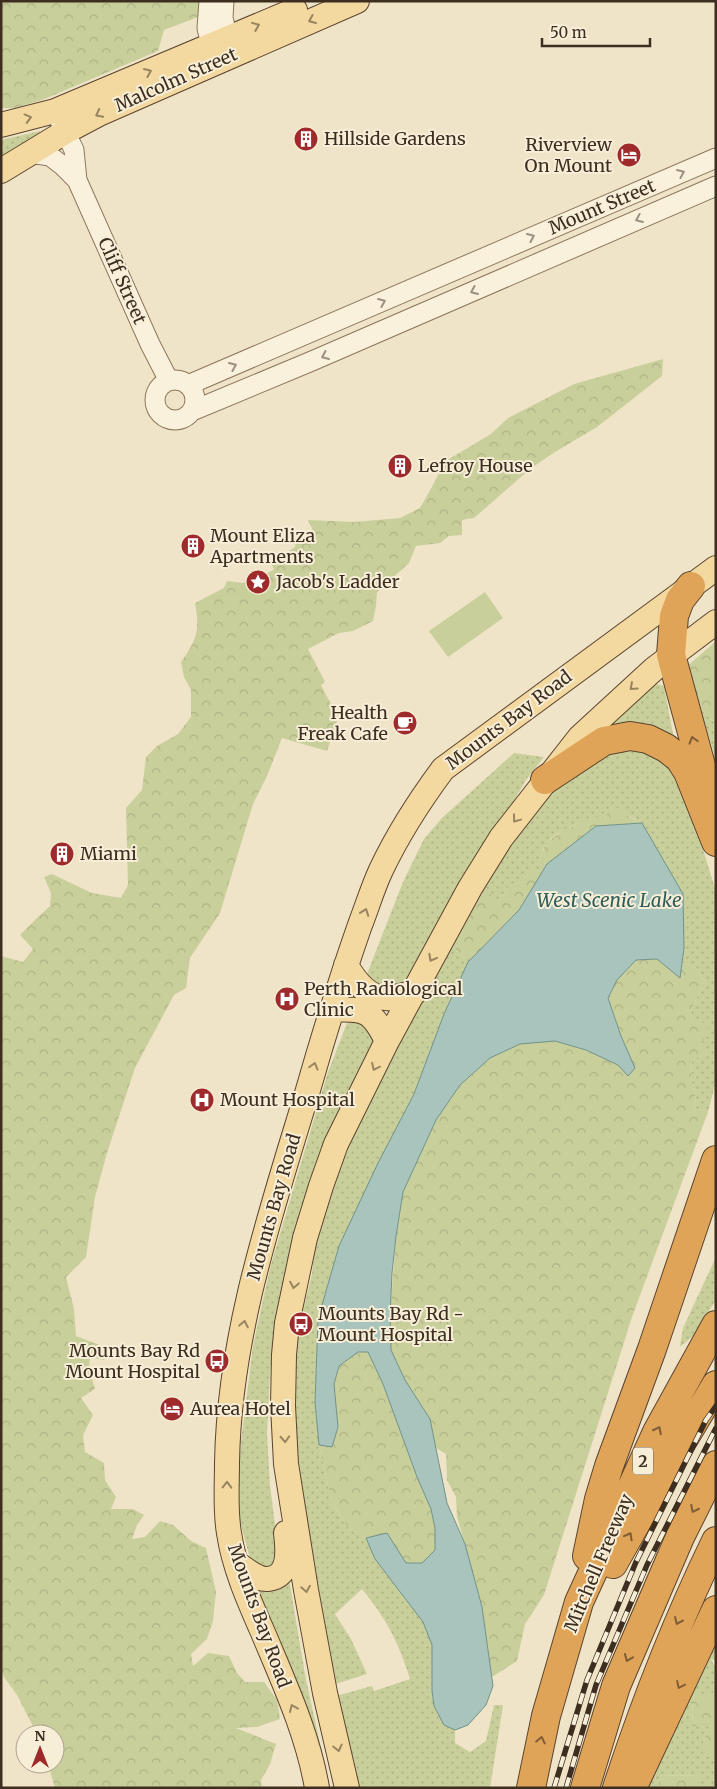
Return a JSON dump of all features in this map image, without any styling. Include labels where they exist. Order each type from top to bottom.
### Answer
[{"type":"highway","points":[[691,586],[680,600],[674,616],[671,656],[716,821]]},
{"type":"highway","points":[[545,780],[604,741],[630,736],[648,739],[666,748],[679,758],[688,772],[716,842]]},
{"type":"highway","points":[[579,1602],[592,1534],[609,1466],[652,1349],[716,1160]]},
{"type":"highway","points":[[652,1349],[716,1215]]},
{"type":"highway","name":"Mitchell Freeway","points":[[531,1788],[546,1716],[579,1602],[657,1432],[716,1325]]},
{"type":"highway","points":[[563,1655],[683,1440],[716,1385]]},
{"type":"highway","points":[[585,1788],[616,1686],[680,1537],[716,1465]]},
{"type":"highway","points":[[617,1788],[671,1638],[716,1541]]},
{"type":"highway","points":[[698,1577],[716,1550]]},
{"type":"highway","points":[[632,1788],[716,1610]]},
{"type":"main road","name":"Malcolm Street","points":[[1,171],[65,132],[317,1]]},
{"type":"main road","name":"Malcolm Street","points":[[1,125],[55,111],[357,1]]},
{"type":"main road","name":"Mounts Bay Road","points":[[317,1788],[301,1727],[251,1606],[236,1563],[229,1534],[227,1506],[228,1433],[234,1372],[251,1286],[331,1010],[381,870],[418,803],[444,769],[716,568]]},
{"type":"main road","points":[[347,1788],[309,1609],[286,1464],[283,1388],[287,1323],[298,1265],[321,1186],[336,1144],[387,1041],[470,888],[501,838],[580,737],[634,686],[716,622]]},
{"type":"main road","points":[[346,965],[358,985],[375,996],[389,999],[414,992]]},
{"type":"main road","points":[[331,1010],[352,1009],[369,1013],[379,1024],[387,1041]]},
{"type":"main road","points":[[236,1563],[257,1577],[268,1579],[279,1574],[285,1565],[289,1552],[285,1525],[286,1516],[293,1506]]},
{"type":"street","points":[[209,1],[207,19],[221,50]]},
{"type":"street","points":[[221,50],[224,1]]},
{"type":"street","name":"Cliff Street","points":[[55,111],[74,150],[77,180],[150,344],[169,381]]},
{"type":"street","name":"Cliff Street","points":[[30,153],[50,156],[57,160],[77,180]]},
{"type":"street","name":"Mount Street","points":[[188,385],[716,158]]},
{"type":"street","name":"Mount Street","points":[[192,411],[716,186]]},
{"type":"street","points":[[488,256],[498,280]]},
{"type":"street","points":[[345,318],[355,342]]},
{"type":"street","points":[[169,381],[182,381],[193,390],[195,397],[192,411],[186,417],[178,420],[170,420],[163,416],[157,410],[154,402],[156,393],[161,385],[169,381]]},
{"type":"green space","points":[[1,1],[240,1],[164,30],[158,51],[42,100],[15,108],[1,108]]},
{"type":"green space","points":[[40,132],[1,161],[1,140]]},
{"type":"green space","points":[[663,359],[662,376],[597,427],[530,469],[474,518],[462,520],[462,535],[449,536],[440,543],[416,546],[409,563],[377,592],[373,621],[353,631],[339,633],[308,649],[325,682],[321,685],[338,718],[327,751],[282,738],[267,776],[253,804],[220,913],[190,958],[186,988],[174,995],[135,1068],[107,1153],[95,1197],[86,1257],[66,1277],[74,1309],[76,1336],[107,1348],[104,1360],[90,1357],[89,1369],[95,1389],[81,1398],[93,1415],[83,1435],[85,1452],[104,1463],[105,1480],[116,1497],[111,1509],[133,1509],[144,1515],[137,1525],[132,1539],[145,1537],[160,1521],[173,1525],[191,1541],[206,1548],[216,1592],[213,1621],[207,1639],[191,1654],[193,1666],[208,1653],[229,1656],[237,1673],[245,1682],[264,1682],[277,1700],[280,1719],[257,1727],[236,1728],[276,1744],[270,1764],[261,1780],[262,1788],[55,1788],[51,1774],[65,1774],[65,1724],[32,1724],[1,1669],[1,956],[23,962],[33,949],[20,935],[50,906],[51,893],[44,877],[52,874],[92,893],[121,898],[128,885],[126,808],[142,790],[146,757],[157,746],[178,734],[191,717],[191,690],[184,677],[181,662],[191,647],[196,634],[195,603],[224,588],[227,581],[243,583],[249,580],[253,589],[270,582],[267,573],[274,570],[272,565],[285,560],[283,555],[295,547],[296,539],[301,537],[304,540],[315,535],[308,520],[354,522],[400,518],[420,508],[444,462],[491,434],[508,418],[574,384]]},
{"type":"green space","points":[[485,592],[503,618],[448,657],[429,631]]},
{"type":"green space","points":[[716,641],[716,720],[713,721],[700,708],[684,669]]},
{"type":"green space","points":[[652,683],[664,686],[674,739],[603,735],[621,708]]},
{"type":"green space","points":[[700,708],[713,721],[716,720],[716,760]]},
{"type":"green space","points":[[616,746],[655,752],[683,783],[716,892],[716,1081],[708,1112],[694,1108],[696,1099],[691,1079],[692,1060],[707,1053],[690,1013],[706,983],[696,968],[682,963],[684,948],[642,823],[625,815],[606,816],[582,822],[560,832],[545,846],[539,862],[547,864],[542,873],[529,870],[522,882],[509,886],[498,902],[480,892],[491,870],[561,776]]},
{"type":"green space","points":[[514,753],[544,757],[526,780],[413,974],[403,985],[390,991],[370,983],[367,974],[403,882],[424,839],[442,818]]},
{"type":"green space","points":[[611,807],[626,809],[626,815],[642,823],[596,826],[547,864],[538,863],[546,843],[560,832],[561,825],[569,828],[583,821],[606,816]]},
{"type":"green space","points":[[529,869],[542,873],[519,910],[468,962],[451,944],[480,892],[492,894],[498,902],[509,886],[522,882]]},
{"type":"green space","points":[[451,944],[468,962],[444,1014],[414,1094],[318,1319],[315,1402],[319,1445],[332,1503],[349,1529],[366,1538],[375,1559],[423,1622],[432,1645],[432,1690],[444,1725],[455,1730],[455,1743],[470,1752],[486,1741],[494,1705],[503,1705],[490,1788],[350,1788],[329,1698],[372,1686],[374,1691],[410,1679],[391,1631],[362,1589],[335,1614],[351,1639],[367,1674],[326,1687],[291,1455],[296,1340],[312,1274],[317,1226],[337,1170],[366,1104]]},
{"type":"green space","points":[[657,959],[680,977],[682,963],[696,968],[706,983],[690,1013],[693,1020],[709,1024],[703,1042],[707,1053],[692,1060],[691,1079],[696,1099],[694,1108],[708,1112],[632,1317],[544,1595],[525,1624],[517,1661],[492,1677],[482,1607],[457,1517],[456,1497],[447,1480],[446,1454],[436,1448],[430,1419],[405,1380],[391,1350],[390,1315],[396,1236],[403,1192],[436,1120],[460,1085],[490,1058],[520,1044],[555,1041],[586,1050],[618,1065],[628,1075],[626,1050],[608,998],[617,980],[636,960]]},
{"type":"green space","points":[[356,1018],[376,1035],[275,1331],[270,1372],[267,1433],[270,1485],[279,1556],[270,1571],[250,1559],[240,1521],[238,1482],[253,1346],[270,1268],[327,1075],[347,1023]]},
{"type":"green space","points":[[716,1257],[716,1300],[693,1336],[680,1347],[683,1328]]},
{"type":"green space","points":[[358,1352],[368,1352],[383,1384],[417,1477],[431,1509],[435,1528],[435,1550],[422,1563],[406,1563],[387,1534],[366,1538],[349,1529],[332,1503],[319,1445],[332,1447],[338,1427],[334,1384],[339,1366]]},
{"type":"green space","points":[[289,1579],[306,1680],[323,1757],[313,1742],[252,1584]]},
{"type":"green space","points":[[716,1622],[716,1661],[711,1659],[716,1669],[716,1690],[709,1697],[695,1694],[693,1699],[692,1726],[712,1720],[703,1744],[703,1758],[716,1752],[716,1782],[714,1788],[699,1788],[699,1776],[662,1775],[656,1788],[648,1788],[658,1757]]},
{"type":"green space","points":[[716,1690],[716,1752],[703,1758],[703,1744],[711,1721],[692,1727],[693,1699],[695,1693],[709,1697]]},
{"type":"green space","points":[[662,1775],[699,1776],[699,1788],[656,1788]]},
{"type":"water","name":"West Scenic Lake","points":[[642,823],[683,894],[684,948],[680,978],[657,959],[636,960],[617,980],[608,998],[621,1036],[635,1068],[628,1076],[618,1065],[586,1050],[555,1041],[520,1044],[490,1058],[460,1085],[436,1120],[403,1192],[392,1273],[391,1350],[405,1380],[430,1419],[447,1503],[465,1544],[482,1607],[493,1686],[486,1705],[468,1725],[455,1730],[444,1725],[434,1706],[432,1645],[423,1622],[375,1559],[366,1538],[387,1533],[406,1563],[422,1563],[435,1550],[435,1528],[431,1509],[417,1477],[383,1384],[368,1352],[358,1352],[339,1366],[334,1384],[338,1427],[332,1447],[319,1445],[315,1402],[318,1319],[339,1246],[378,1163],[414,1094],[444,1014],[468,962],[519,910],[547,864],[596,826]]},
{"type":"railway","points":[[554,1788],[587,1680],[636,1562],[706,1420],[716,1406]]},
{"type":"railway","points":[[566,1788],[596,1685],[647,1565],[716,1428]]},
{"type":"place","name":"Hillside Gardens","points":[[306,139]]},
{"type":"place","name":"Riverview On Mount","points":[[629,155]]},
{"type":"place","name":"Lefroy House","points":[[400,466]]},
{"type":"place","name":"Mount Eliza Apartments","points":[[193,546]]},
{"type":"place","name":"Jacob's Ladder","points":[[258,582]]},
{"type":"place","name":"Health Freak Cafe","points":[[405,723]]},
{"type":"place","name":"Miami","points":[[62,854]]},
{"type":"place","name":"Perth Radiological Clinic","points":[[287,999]]},
{"type":"place","name":"Mount Hospital","points":[[202,1100]]},
{"type":"place","name":"Mounts Bay Rd - Mount Hospital","points":[[301,1324]]},
{"type":"place","name":"Mounts Bay Rd Mount Hospital","points":[[217,1361]]},
{"type":"place","name":"Aurea Hotel","points":[[172,1409]]}]
